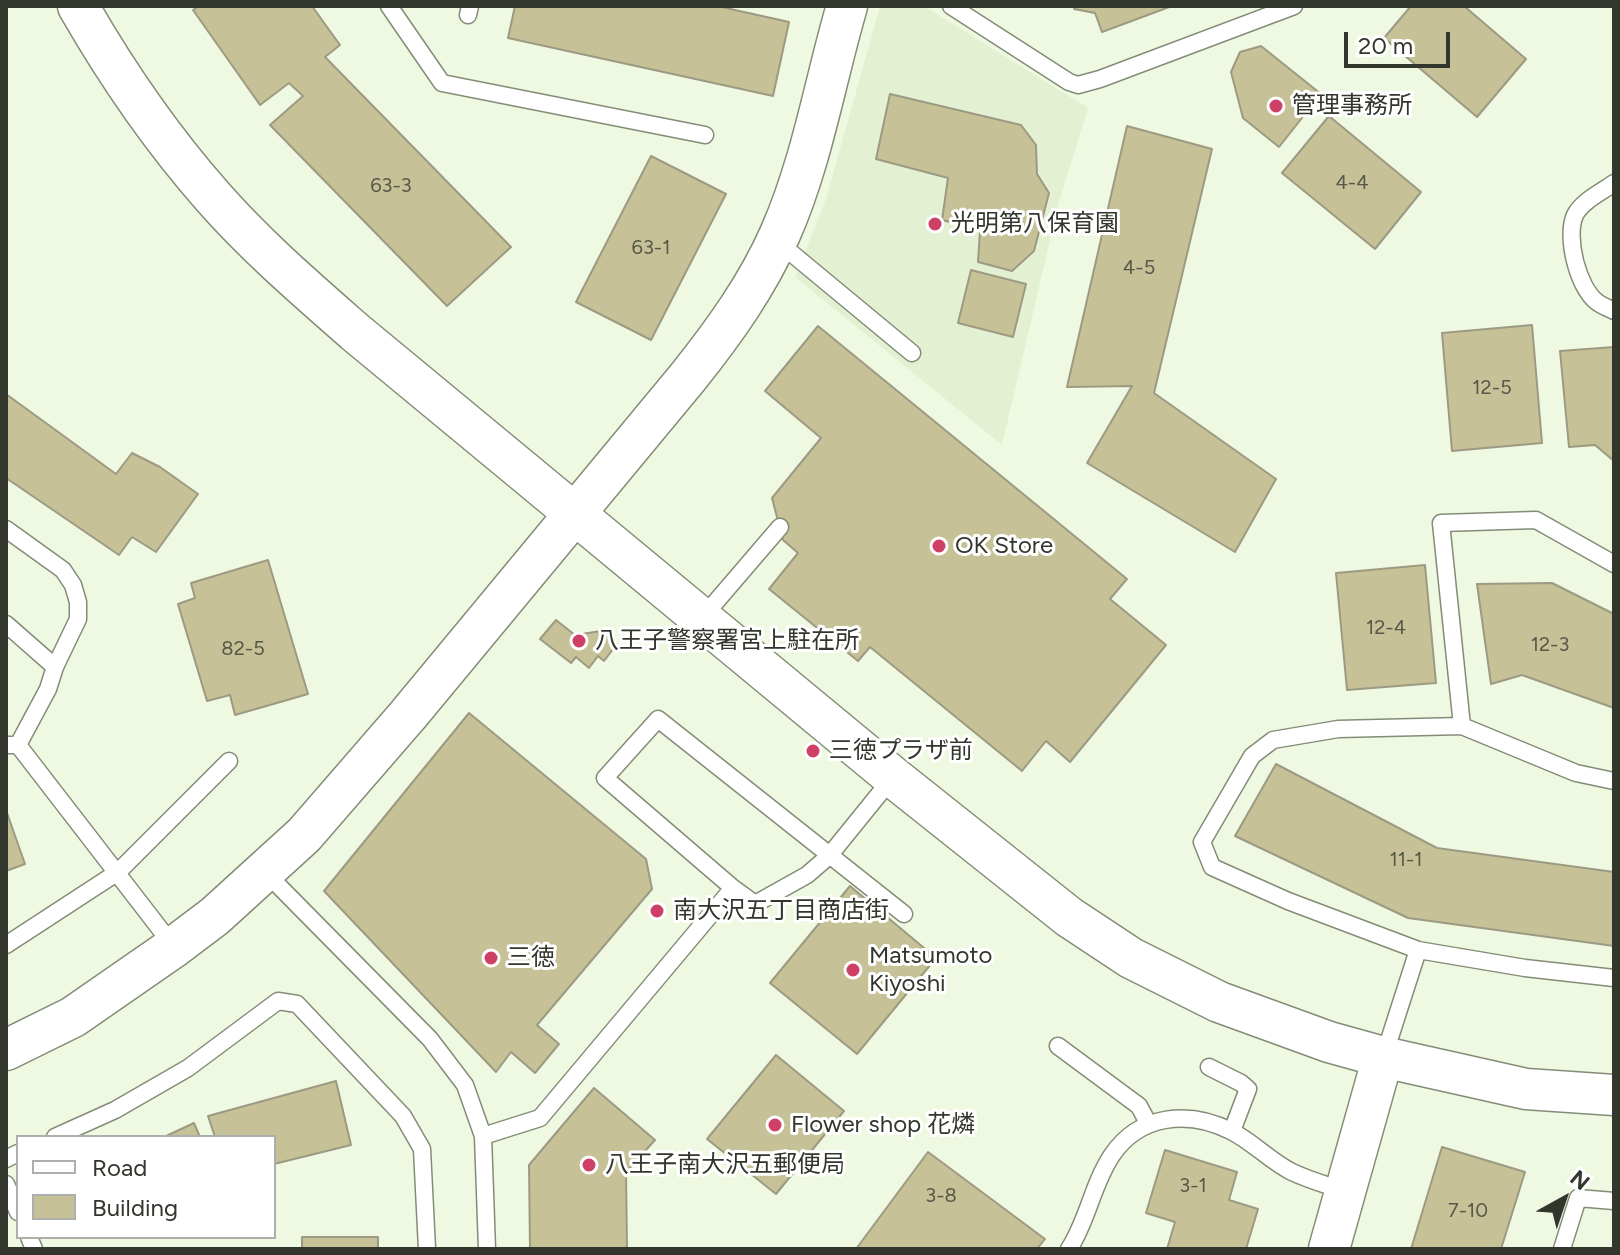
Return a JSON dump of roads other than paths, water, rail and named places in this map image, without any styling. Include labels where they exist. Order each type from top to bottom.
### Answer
[{"type":"street","points":[[78,6],[130,91],[168,143],[233,218],[283,268],[355,332],[893,777],[1069,917],[1131,958],[1219,1002],[1329,1042],[1526,1089],[1614,1095]]},
{"type":"street","points":[[6,1050],[73,1017],[174,947],[215,916],[304,835],[576,514],[718,339],[753,287],[777,241],[797,189],[847,6]]},
{"type":"street","points":[[1329,1249],[1383,1057]]},
{"type":"lane","points":[[389,6],[442,83],[705,135]]},
{"type":"lane","points":[[951,6],[1078,85],[1294,6]]},
{"type":"lane","points":[[1614,183],[1583,204],[1575,215],[1572,229],[1574,257],[1581,282],[1596,302],[1614,311]]},
{"type":"lane","points":[[777,241],[912,353]]},
{"type":"lane","points":[[1462,726],[1441,523],[1536,520],[1614,564]]},
{"type":"lane","points":[[702,618],[780,527]]},
{"type":"lane","points":[[6,529],[63,570],[73,585],[78,602],[78,619],[48,689],[12,745],[118,872],[174,947]]},
{"type":"lane","points":[[6,624],[55,667]]},
{"type":"lane","points":[[893,777],[829,856],[807,875],[755,904],[605,778],[658,719],[829,856],[904,914]]},
{"type":"lane","points":[[1614,781],[1576,773],[1462,726],[1338,729],[1273,740],[1252,756],[1202,842],[1212,867],[1288,901],[1418,950],[1525,968],[1614,978]]},
{"type":"lane","points":[[6,945],[118,872],[229,761]]},
{"type":"lane","points":[[265,872],[430,1039],[465,1085],[483,1136],[487,1249]]},
{"type":"lane","points":[[483,1136],[540,1118],[733,888]]},
{"type":"lane","points":[[1383,1057],[1418,950]]},
{"type":"lane","points":[[59,1135],[115,1110],[188,1068],[278,1001],[297,1004],[403,1116],[422,1149],[427,1249]]},
{"type":"lane","points":[[1058,1046],[1139,1106],[1148,1123]]},
{"type":"lane","points":[[1209,1067],[1248,1089],[1232,1131]]},
{"type":"lane","points":[[1069,1249],[1079,1233],[1093,1189],[1114,1152],[1129,1136],[1148,1123],[1168,1118],[1195,1118],[1232,1131],[1291,1172],[1346,1191]]},
{"type":"lane","points":[[6,1184],[16,1207]]},
{"type":"lane","points":[[1562,1249],[1578,1198],[1614,1201]]},
{"type":"place","name":"管理事務所","points":[[1276,106]]},
{"type":"place","name":"光明第八保育園","points":[[935,224]]},
{"type":"place","name":"OK Store","points":[[939,546]]},
{"type":"place","name":"八王子警察署宮上駐在所","points":[[579,641]]},
{"type":"place","name":"三徳プラザ前","points":[[813,751]]},
{"type":"place","name":"南大沢五丁目商店街","points":[[657,911]]},
{"type":"place","name":"三徳","points":[[491,958]]},
{"type":"place","name":"Matsumoto Kiyoshi","points":[[853,970]]},
{"type":"place","name":"Flower shop 花燐","points":[[775,1125]]},
{"type":"place","name":"八王子南大沢五郵便局","points":[[589,1165]]}]
